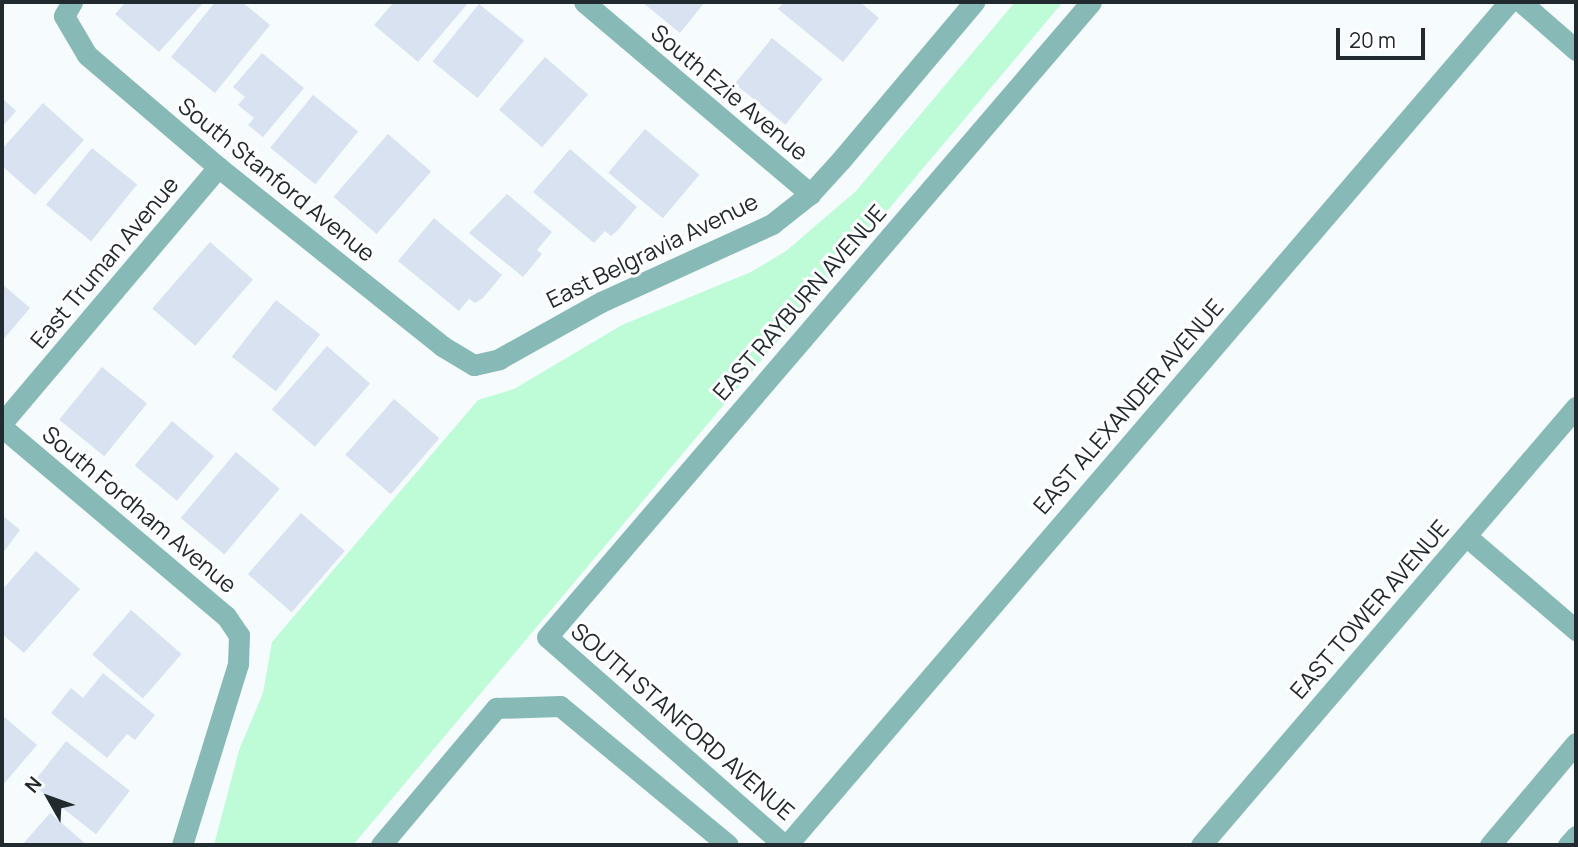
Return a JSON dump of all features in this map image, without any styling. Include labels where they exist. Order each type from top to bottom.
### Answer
[{"type":"street","name":"South Ezie Avenue","points":[[584,2],[810,194]]},
{"type":"street","name":"East Belgravia Avenue","points":[[474,365],[499,359],[601,302],[718,252],[772,224],[810,194],[974,2]]},
{"type":"street","name":"EAST RAYBURN AVENUE","points":[[547,637],[1091,2]]},
{"type":"street","name":"EAST ALEXANDER AVENUE","points":[[785,845],[1509,2]]},
{"type":"street","points":[[1521,2],[1576,50]]},
{"type":"street","name":"South Stanford Avenue","points":[[68,9],[87,55],[218,167],[442,346],[474,365]]},
{"type":"street","name":"East Truman Avenue","points":[[2,425],[218,167]]},
{"type":"street","name":"EAST TOWER AVENUE","points":[[1201,845],[1576,407]]},
{"type":"street","name":"South Fordham Avenue","points":[[2,425],[226,616],[239,635],[238,664],[181,845]]},
{"type":"street","points":[[1466,536],[1576,630]]},
{"type":"street","name":"SOUTH STANFORD AVENUE","points":[[547,637],[785,845]]},
{"type":"street","points":[[381,845],[496,708],[560,706],[728,845]]},
{"type":"street","points":[[1490,845],[1576,743]]},
{"type":"street","points":[[1568,845],[1576,836]]},
{"type":"green space","points":[[1015,2],[1063,2],[353,845],[214,845],[239,750],[263,693],[272,642],[478,400],[514,389],[622,325],[751,272],[786,251],[856,191]]},
{"type":"building","points":[[126,2],[204,2],[159,52],[115,14]]},
{"type":"building","points":[[215,2],[242,2],[270,25],[215,93],[171,57]]},
{"type":"building","points":[[394,2],[469,2],[418,62],[374,25]]},
{"type":"building","points":[[642,2],[705,2],[680,33]]},
{"type":"building","points":[[784,2],[860,2],[879,18],[843,62],[778,9]]},
{"type":"building","points":[[479,4],[524,41],[478,98],[432,62]]},
{"type":"building","points":[[772,38],[823,79],[785,125],[735,84]]},
{"type":"building","points":[[262,53],[304,88],[263,137],[248,125],[254,118],[238,105],[245,97],[233,87]]},
{"type":"building","points":[[545,57],[588,94],[542,147],[499,110]]},
{"type":"building","points":[[313,95],[358,132],[315,184],[270,148]]},
{"type":"building","points":[[2,98],[16,111],[2,127]]},
{"type":"building","points":[[43,103],[84,140],[35,195],[2,166],[2,149]]},
{"type":"building","points":[[645,129],[699,175],[663,218],[608,173]]},
{"type":"building","points":[[388,134],[431,171],[377,234],[334,197]]},
{"type":"building","points":[[92,148],[137,185],[91,241],[46,205]]},
{"type":"building","points":[[570,149],[637,207],[611,236],[605,231],[594,243],[533,192]]},
{"type":"building","points":[[507,194],[552,232],[537,250],[542,254],[523,277],[469,233]]},
{"type":"building","points":[[434,218],[502,275],[483,298],[475,303],[469,299],[459,311],[398,261]]},
{"type":"building","points":[[210,242],[253,279],[195,346],[152,308]]},
{"type":"building","points":[[2,284],[30,308],[2,341]]},
{"type":"building","points":[[276,300],[320,334],[276,391],[232,357]]},
{"type":"building","points":[[327,346],[370,383],[315,447],[272,409]]},
{"type":"building","points":[[102,367],[147,404],[104,456],[59,420]]},
{"type":"building","points":[[394,399],[439,438],[391,494],[345,455]]},
{"type":"building","points":[[172,421],[214,456],[177,501],[135,465]]},
{"type":"building","points":[[236,452],[280,489],[224,555],[181,518]]},
{"type":"building","points":[[301,513],[345,551],[292,612],[248,574]]},
{"type":"building","points":[[2,515],[20,530],[2,554]]},
{"type":"building","points":[[36,551],[80,589],[24,653],[2,634],[2,590]]},
{"type":"building","points":[[131,610],[182,654],[143,698],[92,655]]},
{"type":"building","points":[[103,673],[155,715],[135,740],[127,734],[107,758],[51,713],[71,688],[83,698]]},
{"type":"building","points":[[2,715],[37,745],[2,786]]},
{"type":"building","points":[[66,741],[130,791],[96,834],[32,784]]},
{"type":"building","points":[[50,813],[87,845],[22,845]]}]
